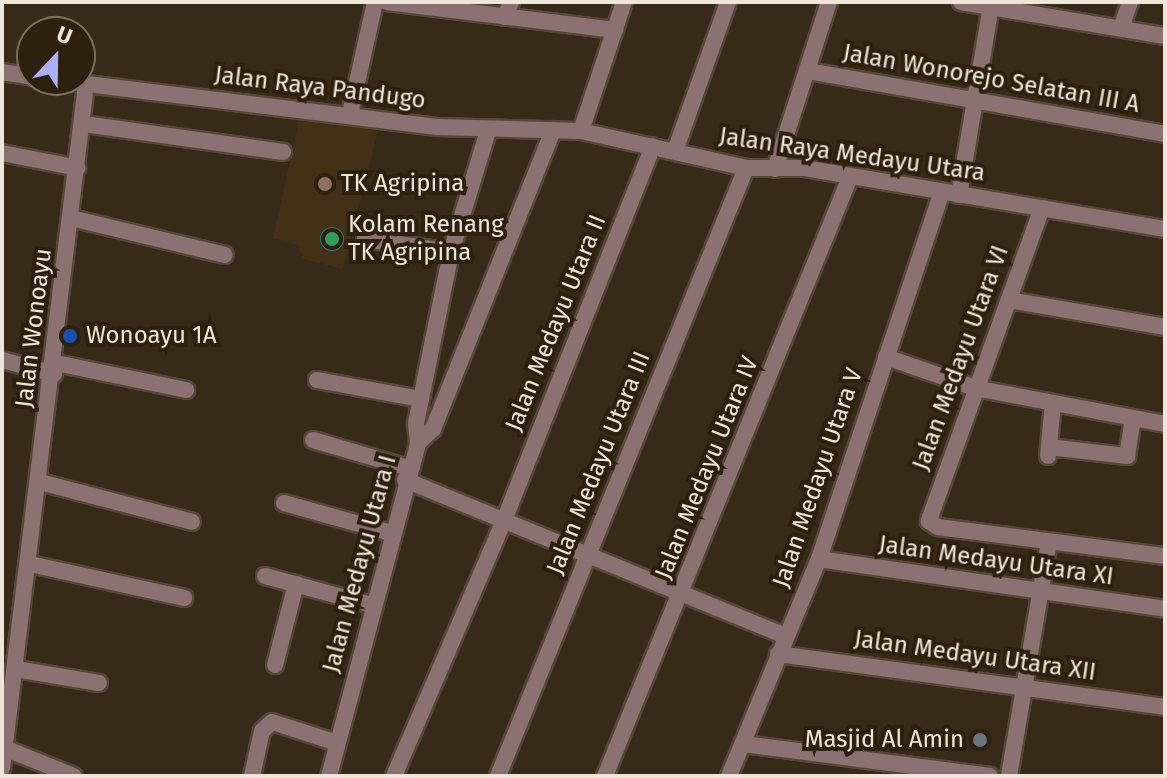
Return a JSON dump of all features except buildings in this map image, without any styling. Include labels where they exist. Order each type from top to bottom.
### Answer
[{"type":"street","points":[[350,114],[375,2]]},
{"type":"street","points":[[387,2],[508,10],[615,30]]},
{"type":"street","points":[[581,131],[624,2]]},
{"type":"street","points":[[675,151],[728,2]]},
{"type":"street","points":[[775,169],[829,2]]},
{"type":"street","points":[[961,2],[1032,7],[1165,36]]},
{"type":"street","points":[[1121,28],[1130,2]]},
{"type":"street","name":"Jalan Medayu Utara V","points":[[729,776],[819,559],[886,357],[950,193],[975,100],[991,6]]},
{"type":"street","name":"Jalan Wonorejo Selatan III A","points":[[808,71],[1165,134]]},
{"type":"street","name":"Jalan Raya Pandugo","points":[[96,86],[488,131],[581,131]]},
{"type":"street","name":"Jalan Wonoayu","points":[[2,768],[11,674],[30,564],[55,368],[85,96]]},
{"type":"street","points":[[84,124],[283,152]]},
{"type":"street","points":[[418,443],[433,429],[553,130]]},
{"type":"street","name":"Jalan Medayu Utara I","points":[[329,776],[391,533],[418,443],[421,399],[451,252],[488,131]]},
{"type":"street","name":"Jalan Raya Medayu Utara","points":[[581,131],[746,168],[850,177],[1165,229]]},
{"type":"street","name":"Jalan Medayu Utara II","points":[[394,776],[505,518],[653,146]]},
{"type":"street","points":[[2,153],[78,168]]},
{"type":"street","name":"Jalan Medayu Utara III","points":[[498,776],[746,168]]},
{"type":"street","name":"Jalan Medayu Utara IV","points":[[605,776],[850,177]]},
{"type":"street","name":"Jalan Medayu Utara VI","points":[[1042,208],[929,516],[931,525],[1049,543]]},
{"type":"street","points":[[71,218],[225,255]]},
{"type":"street","points":[[365,239],[451,252]]},
{"type":"street","points":[[1009,300],[1165,327]]},
{"type":"street","points":[[886,357],[975,388],[1165,424]]},
{"type":"street","points":[[2,360],[186,390]]},
{"type":"street","points":[[317,380],[421,399]]},
{"type":"street","points":[[1053,403],[1048,452],[1127,456],[1133,418]]},
{"type":"street","points":[[313,440],[407,474],[587,554],[786,636]]},
{"type":"street","points":[[40,482],[192,522]]},
{"type":"street","points":[[284,503],[391,533]]},
{"type":"street","points":[[1009,776],[1049,543],[1165,556]]},
{"type":"street","name":"Jalan Medayu Utara XI","points":[[819,559],[1042,594],[1165,609]]},
{"type":"street","points":[[30,564],[184,598]]},
{"type":"street","points":[[265,576],[372,605]]},
{"type":"street","points":[[275,665],[296,584]]},
{"type":"street","name":"Jalan Medayu Utara XII","points":[[778,654],[1165,707]]},
{"type":"street","points":[[11,674],[99,683]]},
{"type":"street","points":[[252,776],[266,724],[337,743]]},
{"type":"street","points":[[744,744],[990,776]]},
{"type":"street","points":[[4,748],[74,776]]},
{"type":"shaded area","name":"TK Agripina","points":[[300,116],[378,131],[343,269],[304,259],[297,245],[273,238]]},
{"type":"water","name":"Kolam Renang TK Agripina","points":[[332,227],[343,234],[344,239],[337,250],[332,251],[321,244],[320,239],[327,228]]},
{"type":"place","name":"TK Agripina","points":[[325,184]]},
{"type":"place","name":"Kolam Renang TK Agripina","points":[[332,239]]},
{"type":"place","name":"Wonoayu 1A","points":[[70,336]]},
{"type":"place","name":"Masjid Al Amin","points":[[980,740]]}]
